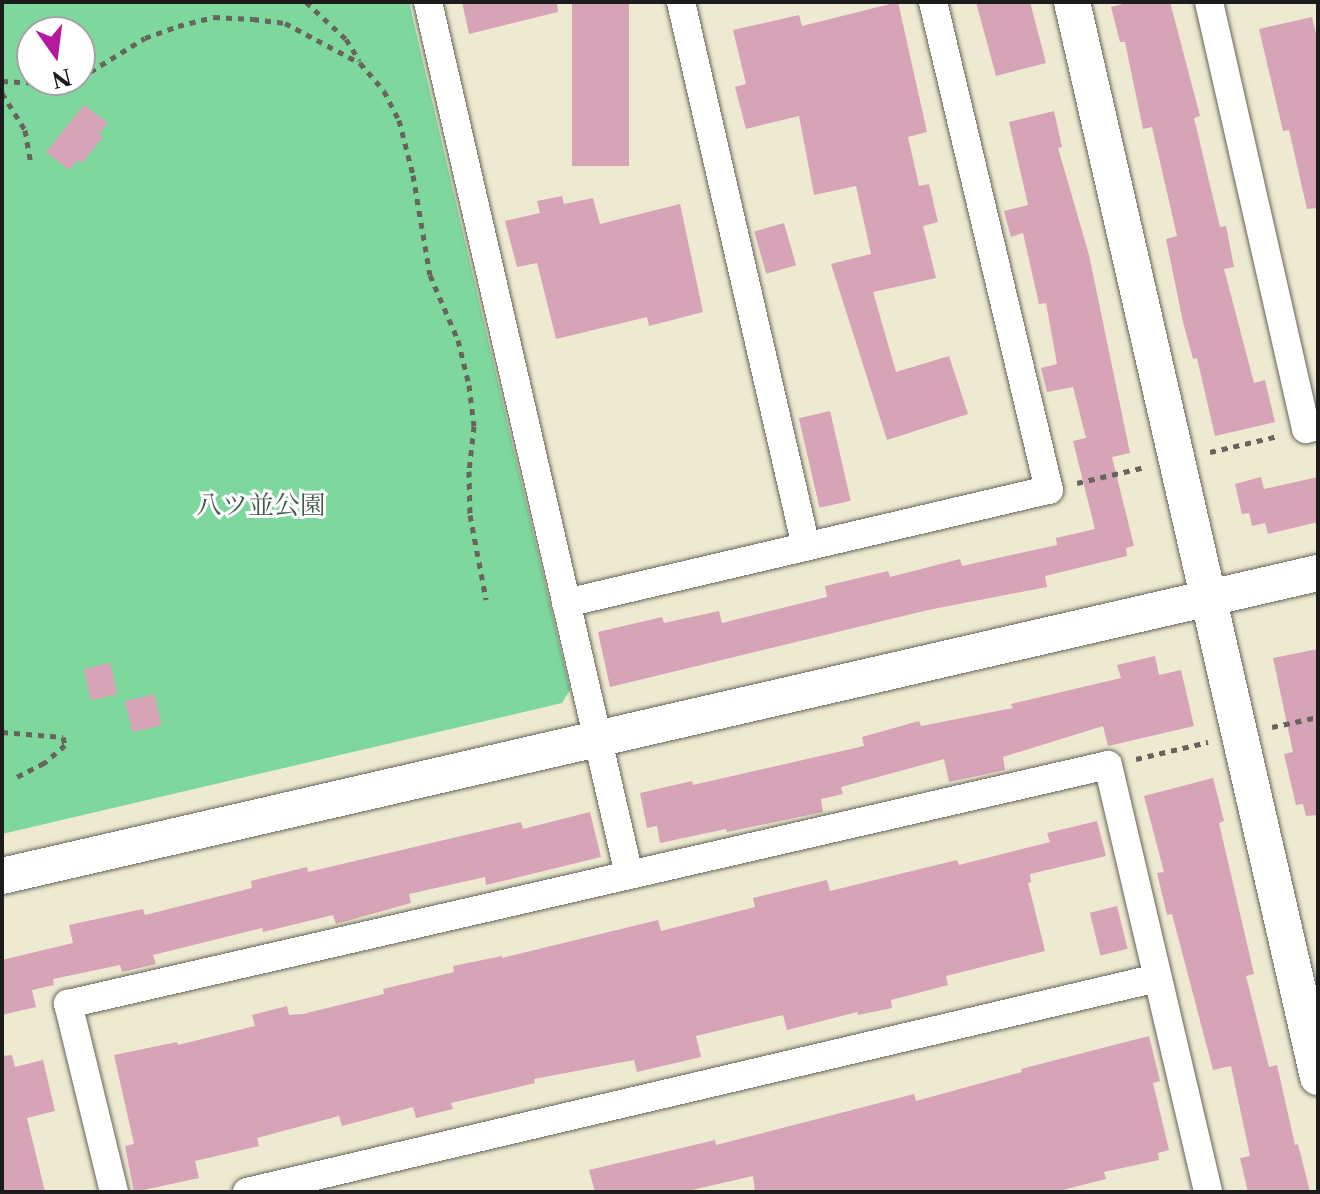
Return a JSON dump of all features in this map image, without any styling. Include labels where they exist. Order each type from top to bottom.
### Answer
[{"type":"street","points":[[428,2],[629,875]]},
{"type":"street","points":[[681,2],[806,547]]},
{"type":"street","points":[[566,603],[1049,490],[933,2]]},
{"type":"street","points":[[1072,2],[1318,1077]]},
{"type":"street","points":[[1209,2],[1306,429],[1318,426]]},
{"type":"street","points":[[2,876],[1318,573]]},
{"type":"street","points":[[114,1192],[68,1004],[1108,765],[1208,1192]]},
{"type":"street","points":[[247,1192],[1157,978]]},
{"type":"path","points":[[306,2],[346,39],[360,63],[384,91],[399,120],[413,175],[430,275],[458,340],[474,426],[469,471],[470,515],[486,599]]},
{"type":"path","points":[[96,68],[145,38],[214,17],[285,23],[360,63]]},
{"type":"path","points":[[2,93],[25,130],[31,164]]},
{"type":"path","points":[[1263,729],[1318,717]]},
{"type":"path","points":[[2,732],[63,737],[65,745],[44,763],[14,778]]},
{"type":"path","points":[[1108,765],[1220,739]]},
{"type":"green space","name":"八ツ並公園","points":[[2,2],[409,2],[570,690],[562,703],[2,834]]},
{"type":"building","points":[[462,2],[557,2],[558,12],[469,34]]},
{"type":"building","points":[[572,2],[629,2],[629,166],[572,166]]},
{"type":"building","points":[[898,2],[927,132],[908,137],[919,186],[929,184],[938,222],[923,226],[936,278],[873,292],[896,372],[949,356],[968,414],[887,440],[831,264],[871,254],[856,186],[814,195],[799,116],[746,129],[735,87],[746,84],[733,30],[799,15],[802,26]]},
{"type":"building","points":[[976,2],[1030,2],[1046,63],[996,76]]},
{"type":"building","points":[[1131,2],[1170,2],[1200,116],[1194,118],[1220,227],[1226,226],[1234,267],[1224,269],[1254,383],[1265,380],[1275,422],[1215,436],[1197,358],[1193,359],[1183,322],[1166,239],[1177,236],[1152,127],[1143,129],[1125,42],[1120,42],[1111,7]]},
{"type":"building","points":[[1312,17],[1318,42],[1318,208],[1307,209],[1289,130],[1283,131],[1259,29]]},
{"type":"building","points":[[84,105],[108,123],[99,134],[103,137],[82,163],[78,160],[69,170],[46,152]]},
{"type":"building","points":[[1054,111],[1062,147],[1058,148],[1089,255],[1130,453],[1112,457],[1134,546],[1126,548],[1127,556],[1045,576],[1047,587],[928,610],[610,687],[598,632],[662,617],[664,623],[719,611],[722,623],[827,597],[825,586],[888,571],[890,577],[960,559],[962,566],[1057,545],[1056,538],[1095,529],[1073,441],[1086,438],[1073,387],[1047,392],[1041,368],[1057,364],[1046,303],[1039,304],[1023,233],[1011,237],[1004,211],[1028,205],[1009,122]]},
{"type":"building","points":[[562,196],[564,204],[593,198],[600,224],[680,204],[703,312],[649,326],[647,317],[556,339],[537,263],[517,267],[505,221],[540,213],[537,201]]},
{"type":"building","points":[[784,223],[796,265],[766,274],[754,232]]},
{"type":"building","points":[[830,411],[851,501],[820,508],[799,418]]},
{"type":"building","points":[[1261,477],[1264,489],[1318,477],[1318,522],[1268,534],[1265,523],[1252,526],[1249,513],[1242,514],[1235,484]]},
{"type":"building","points":[[1318,649],[1318,815],[1306,816],[1303,804],[1296,805],[1284,754],[1293,752],[1273,658]]},
{"type":"building","points":[[1155,656],[1159,675],[1181,670],[1194,726],[1108,746],[1103,726],[1003,757],[1005,770],[949,782],[944,759],[841,787],[843,794],[821,799],[823,812],[727,832],[726,829],[660,843],[657,826],[647,828],[640,793],[692,781],[693,785],[864,746],[862,737],[919,721],[921,726],[1013,708],[1011,704],[1121,678],[1117,665]]},
{"type":"building","points":[[110,663],[117,694],[91,700],[84,669]]},
{"type":"building","points":[[154,694],[162,725],[133,732],[125,701]]},
{"type":"building","points":[[1213,778],[1224,821],[1219,823],[1254,974],[1246,976],[1269,1067],[1277,1065],[1295,1145],[1298,1144],[1310,1192],[1248,1192],[1240,1158],[1250,1156],[1231,1066],[1213,1070],[1172,914],[1167,915],[1157,873],[1164,872],[1144,796]]},
{"type":"building","points":[[590,812],[601,857],[486,885],[485,877],[409,894],[411,903],[336,924],[333,915],[263,932],[262,928],[153,955],[156,964],[122,972],[120,965],[53,979],[54,985],[32,990],[36,1007],[2,1015],[2,960],[73,943],[69,925],[143,909],[145,915],[252,888],[251,881],[307,867],[308,872],[521,822],[523,829]]},
{"type":"building","points":[[1097,821],[1106,856],[1030,874],[1031,882],[1028,883],[1045,951],[946,976],[948,985],[891,1000],[892,1008],[858,1015],[857,1012],[787,1030],[783,1015],[696,1036],[701,1057],[637,1072],[634,1060],[534,1079],[535,1083],[451,1103],[453,1109],[416,1118],[413,1107],[342,1126],[339,1116],[257,1138],[259,1146],[195,1161],[199,1178],[134,1192],[125,1146],[134,1144],[114,1055],[177,1042],[178,1045],[255,1026],[252,1015],[287,1006],[289,1015],[303,1014],[384,994],[383,989],[454,972],[453,966],[502,958],[658,920],[661,931],[755,907],[753,898],[827,880],[830,891],[957,860],[959,865],[1050,842],[1047,833]]},
{"type":"building","points":[[1117,906],[1128,949],[1100,955],[1090,913]]},
{"type":"building","points":[[1149,1036],[1160,1081],[1153,1083],[1169,1150],[1158,1153],[1159,1160],[1104,1172],[1106,1179],[1055,1192],[755,1192],[753,1176],[683,1192],[595,1192],[589,1170],[715,1140],[716,1145],[914,1094],[916,1101],[1022,1072],[1021,1069]]},
{"type":"building","points":[[12,1055],[15,1067],[43,1060],[55,1111],[27,1118],[45,1192],[2,1192],[2,1056]]}]
